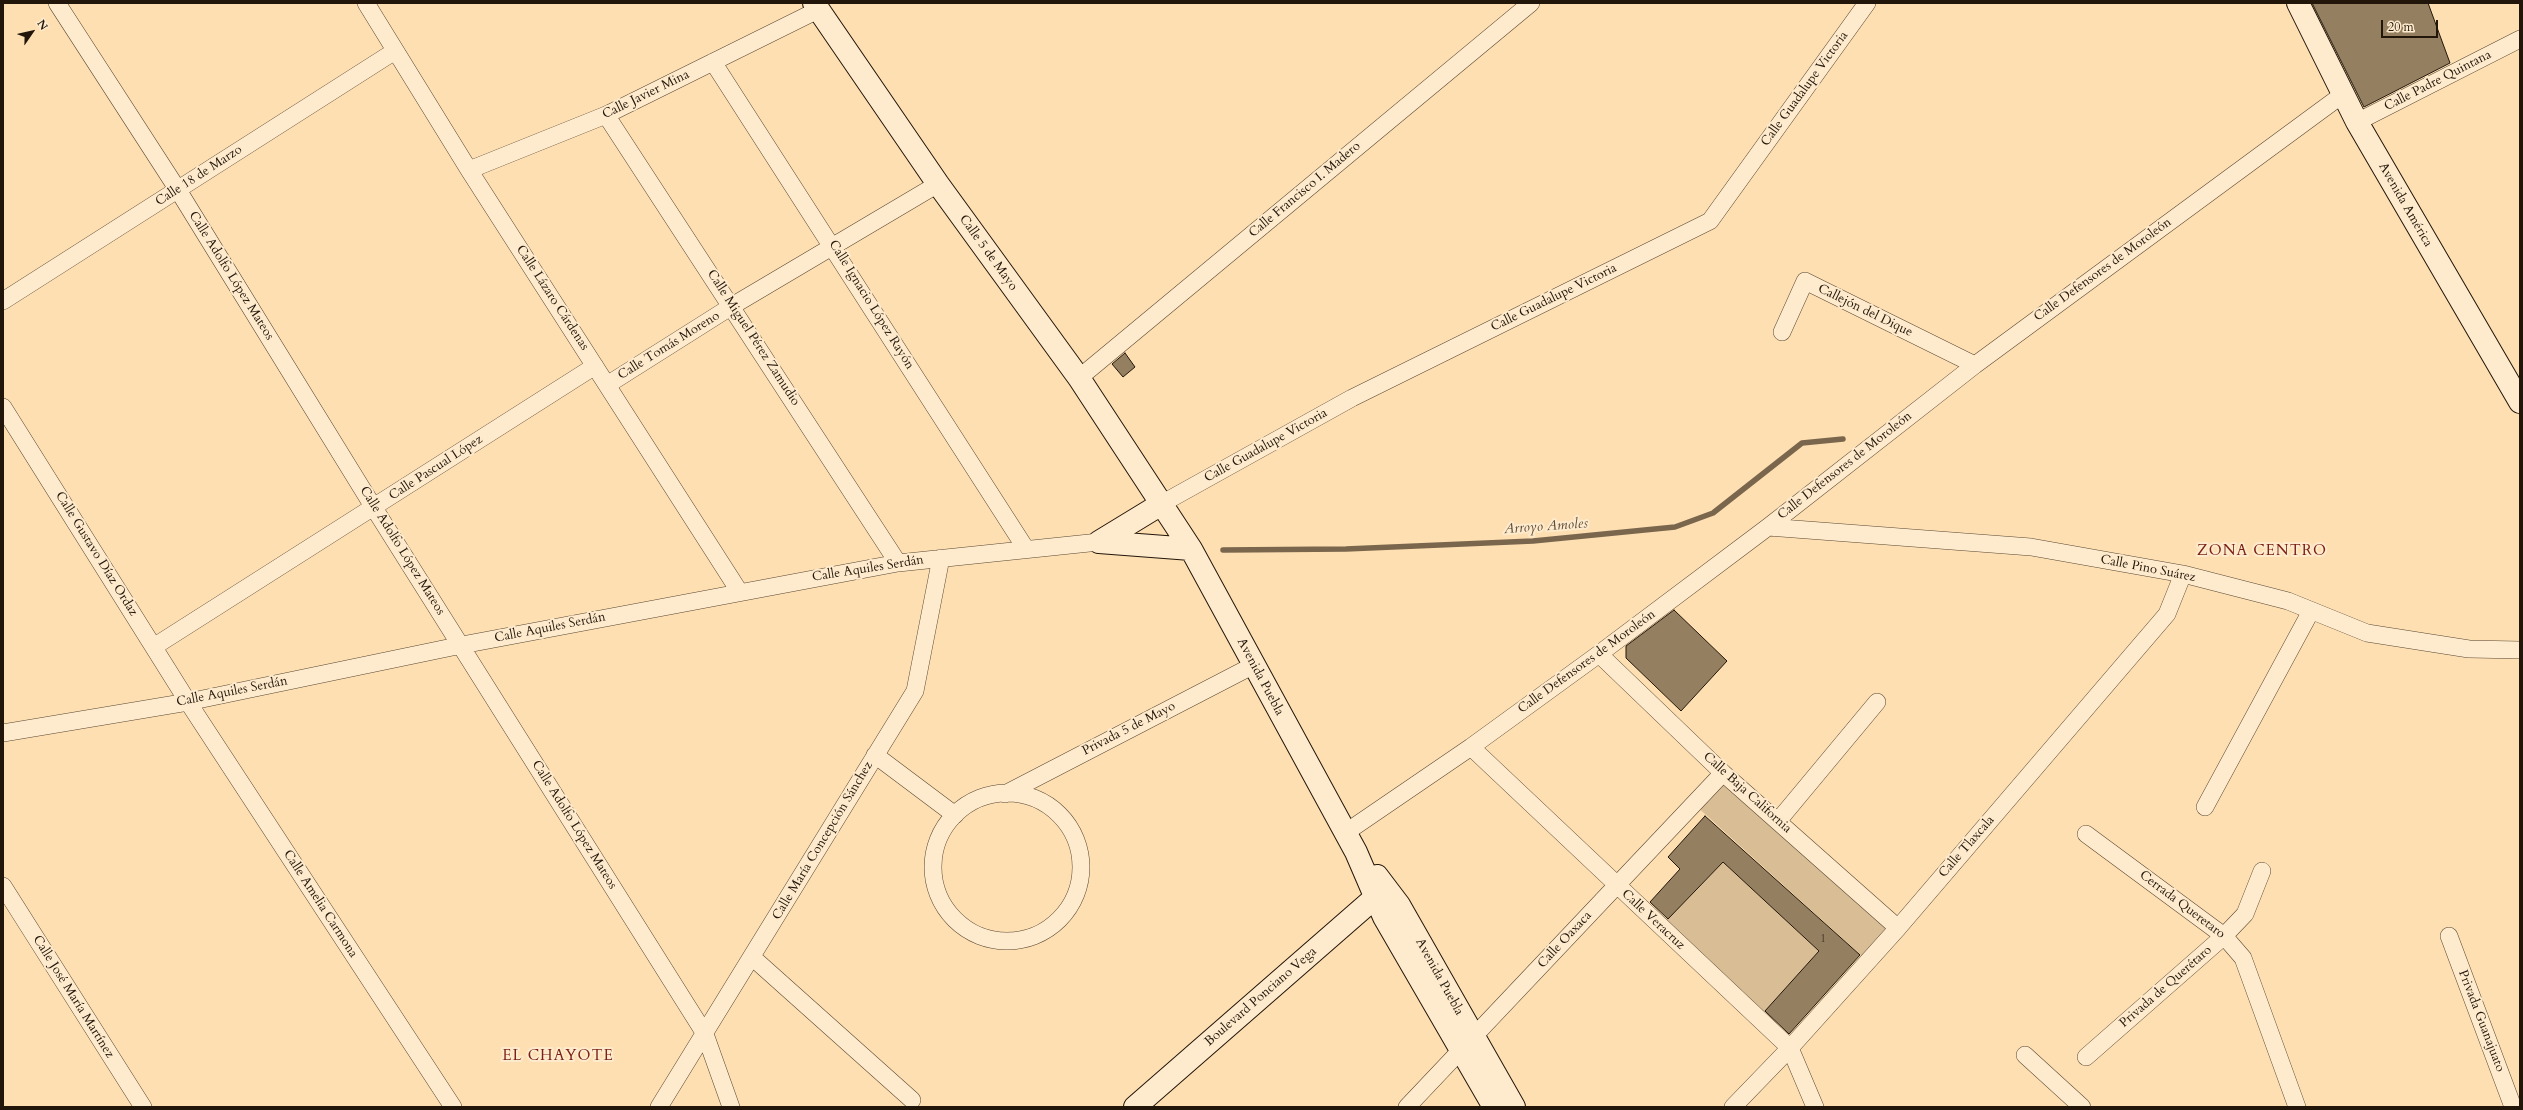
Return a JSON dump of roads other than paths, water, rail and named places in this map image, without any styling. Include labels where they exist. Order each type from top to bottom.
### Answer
[{"type":"street","name":"Calle Adolfo López Mateos","points":[[57,3],[178,190],[374,508],[705,1034],[731,1107]]},
{"type":"street","name":"Calle Lázaro Cárdenas","points":[[366,3],[469,170],[739,591]]},
{"type":"street","name":"Calle Francisco I. Madero","points":[[1079,378],[1531,3]]},
{"type":"street","name":"Calle Guadalupe Victoria","points":[[1163,503],[1352,398],[1710,221],[1867,3]]},
{"type":"street","name":"Avenida América","points":[[2298,3],[2342,95],[2357,122],[2520,402]]},
{"type":"street","name":"Calle 5 de Mayo","points":[[816,6],[938,184],[1079,378],[1163,503]]},
{"type":"street","name":"Calle Javier Mina","points":[[469,170],[606,115],[713,62],[816,6]]},
{"type":"street","name":"Calle Padre Quintana","points":[[2357,122],[2520,39]]},
{"type":"street","name":"Calle 18 de Marzo","points":[[3,301],[395,51]]},
{"type":"street","name":"Calle Ignacio López Rayón","points":[[713,62],[833,245],[1026,549]]},
{"type":"street","name":"Calle Defensores de Moroleón","points":[[1345,833],[1471,747],[1599,654],[1768,527],[1975,365],[2342,95]]},
{"type":"street","name":"Calle Miguel Pérez Zamudio","points":[[606,115],[732,306],[898,563]]},
{"type":"street","name":"Calle Tomás Moreno","points":[[607,385],[732,306],[938,184]]},
{"type":"street","name":"Callejón del Dique","points":[[1782,332],[1805,281],[1975,365]]},
{"type":"street","name":"Calle Pascual López","points":[[155,646],[595,366]]},
{"type":"street","name":"Calle Gustavo Díaz Ordaz","points":[[3,407],[155,646],[188,702]]},
{"type":"street","name":"Calle Aquiles Serdán","points":[[1099,542],[1163,503]]},
{"type":"street","name":"Avenida Puebla","points":[[1163,503],[1191,549],[1356,852],[1381,892],[1468,1044],[1514,1107]]},
{"type":"street","name":"Calle Pino Suárez","points":[[1768,527],[2031,547],[2183,574],[2288,602],[2367,633],[2469,649],[2520,650]]},
{"type":"street","name":"Calle Aquiles Serdán","points":[[3,733],[188,702],[739,591],[898,563],[1099,542],[1191,549]]},
{"type":"street","name":"Calle María Concepción Sánchez","points":[[659,1107],[915,691],[941,558]]},
{"type":"street","name":"Calle Tlaxcala","points":[[1733,1107],[1790,1048],[1898,928],[2167,614],[2183,574]]},
{"type":"street","points":[[2204,807],[2311,611]]},
{"type":"street","name":"Calle Baja California","points":[[1599,654],[1723,773],[1898,928]]},
{"type":"street","name":"Privada 5 de Mayo","points":[[1005,794],[1030,796],[1049,804],[1065,817],[1080,843],[1082,855],[1080,880],[1071,902],[1057,920],[1037,932],[1013,940],[992,939],[967,930],[947,913],[935,890],[933,868],[941,835],[955,815],[982,799],[1005,794],[1254,665]]},
{"type":"street","name":"Calle Amelia Carmona","points":[[188,702],[452,1107]]},
{"type":"street","points":[[1778,821],[1877,702]]},
{"type":"street","name":"Calle Veracruz","points":[[1471,747],[1790,1048],[1815,1107]]},
{"type":"street","points":[[875,755],[955,815]]},
{"type":"street","name":"Calle Oaxaca","points":[[1407,1107],[1723,773]]},
{"type":"street","name":"Cerrada Queretaro","points":[[2086,834],[2224,936],[2243,958],[2297,1107]]},
{"type":"street","name":"Privada de Querétaro","points":[[2086,1056],[2224,936],[2245,914],[2262,872]]},
{"type":"street","name":"Calle José María Martínez","points":[[3,886],[143,1107]]},
{"type":"street","name":"Boulevard Ponciano Vega","points":[[1135,1107],[1381,892]]},
{"type":"street","name":"Privada Guanajuato","points":[[2449,936],[2513,1107]]},
{"type":"street","points":[[752,957],[912,1100]]},
{"type":"street","name":"Avenida Puebla","points":[[1468,1044],[1494,1107]]},
{"type":"street","points":[[2025,1055],[2082,1107]]},
{"type":"waterway","name":"Arroyo Amoles","points":[[1223,550],[1346,549],[1533,541],[1675,527],[1713,513],[1802,443],[1843,439]]},
{"type":"district","name":"ZONA CENTRO","points":[[2262,552]]},
{"type":"district","name":"EL CHAYOTE","points":[[558,1057]]}]
